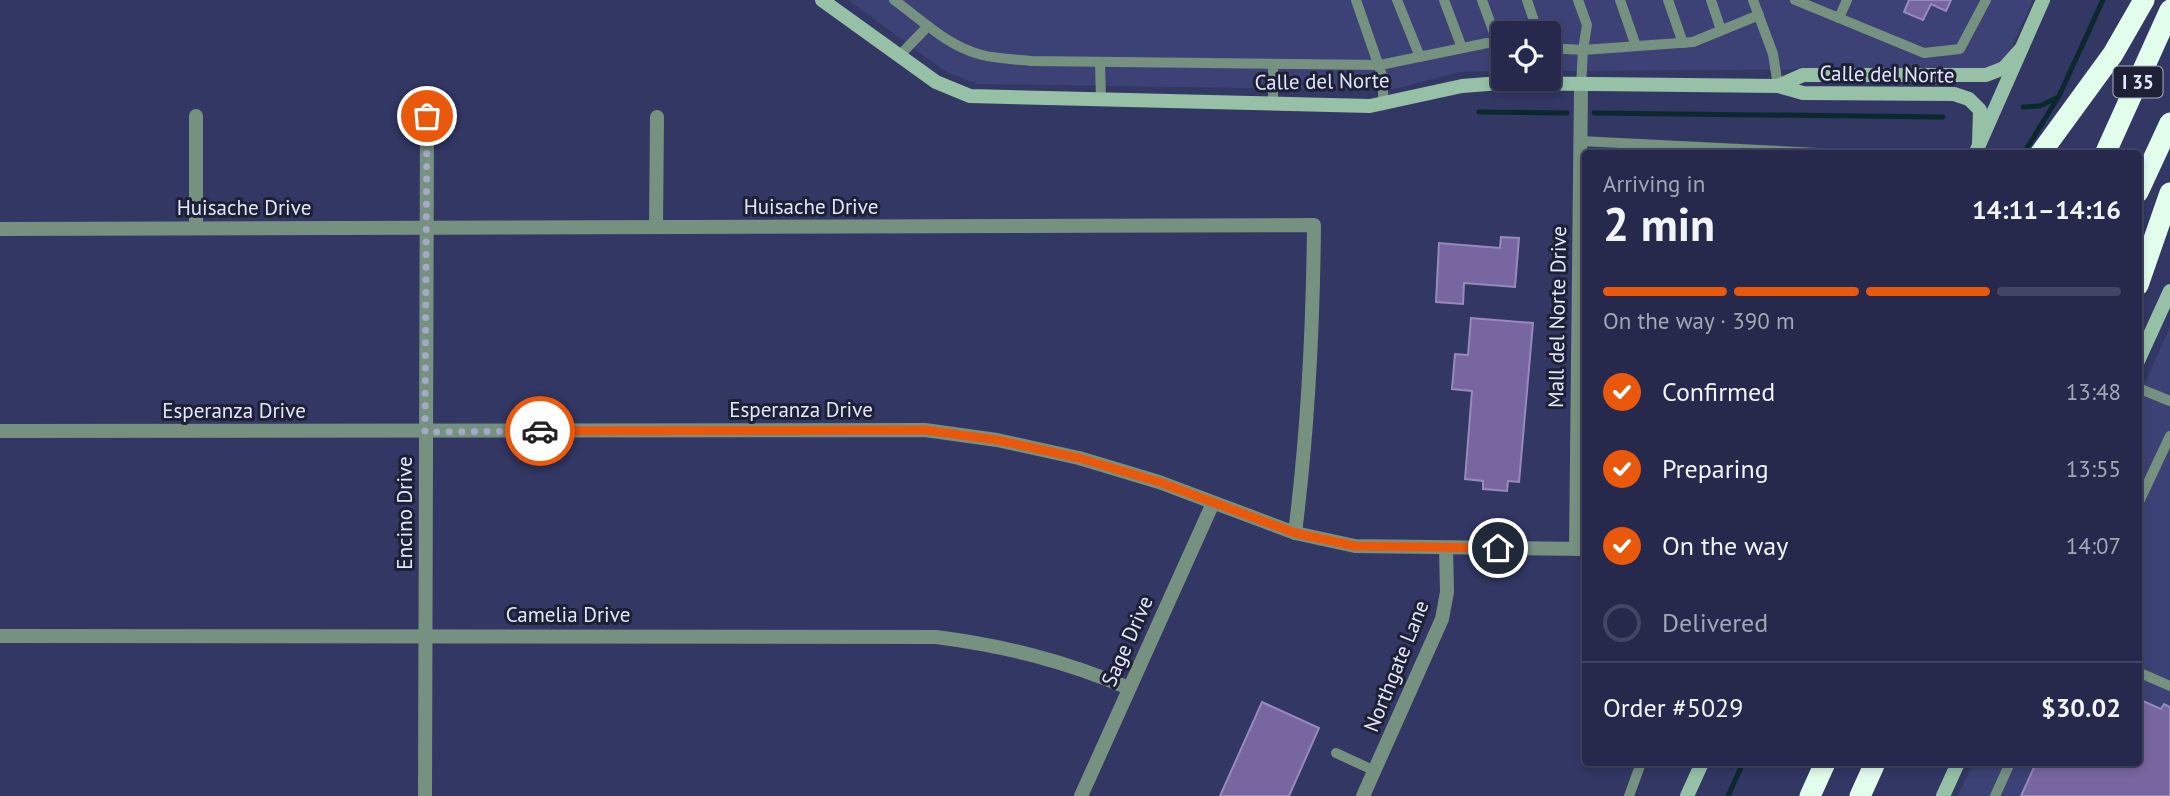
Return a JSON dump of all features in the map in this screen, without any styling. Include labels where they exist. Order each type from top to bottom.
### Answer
[{"type":"highway","points":[[2043,150],[2113,54],[2144,0]]},
{"type":"highway","name":"I 35","points":[[2107,150],[2170,10]]},
{"type":"highway","name":"I 35","points":[[2142,184],[2170,124]]},
{"type":"highway","points":[[2142,274],[2170,193]]},
{"type":"highway","points":[[1810,796],[1824,766]]},
{"type":"highway","points":[[1860,796],[1874,766]]},
{"type":"street","name":"Calle del Norte","points":[[822,0],[936,82],[970,96],[1101,101],[1383,104],[1475,85],[1778,86],[1803,93],[1964,96],[1980,110],[1977,149]]},
{"type":"street","points":[[1977,149],[2043,0]]},
{"type":"street","points":[[1778,86],[1803,75],[1986,75],[2004,68],[2021,50]]},
{"type":"street","name":"Mall del Norte Drive","points":[[1581,86],[1582,192]]},
{"type":"street","points":[[195,228],[196,116]]},
{"type":"street","name":"Encino Drive","points":[[425,796],[427,116]]},
{"type":"street","points":[[656,228],[657,117]]},
{"type":"street","name":"Huisache Drive","points":[[0,229],[1314,225],[1312,346],[1306,449],[1295,533]]},
{"type":"street","points":[[2142,352],[2170,291]]},
{"type":"street","name":"Mall del Norte Drive","points":[[1581,549],[1582,364]]},
{"type":"street","name":"Esperanza Drive","points":[[0,431],[925,430],[997,440],[1079,458],[1159,482],[1295,533],[1355,546],[1581,549]]},
{"type":"street","name":"Sage Drive","points":[[1081,796],[1213,503]]},
{"type":"street","name":"Northgate Lane","points":[[1363,796],[1442,620],[1447,592],[1446,548]]},
{"type":"street","name":"Camelia Drive","points":[[0,636],[936,637],[1000,645],[1071,664],[1129,688]]},
{"type":"street","points":[[1686,796],[1701,766]]},
{"type":"street","points":[[1943,796],[1957,766]]},
{"type":"lane","points":[[894,0],[946,40],[983,56],[1100,62],[1380,65],[1462,48],[1491,45]]},
{"type":"lane","points":[[1356,0],[1380,65],[1383,104]]},
{"type":"lane","points":[[1397,0],[1420,57]]},
{"type":"lane","points":[[1444,0],[1462,48]]},
{"type":"lane","points":[[1482,0],[1491,21]]},
{"type":"lane","points":[[1527,0],[1534,21]]},
{"type":"lane","points":[[1578,0],[1587,26],[1581,86]]},
{"type":"lane","points":[[1620,0],[1636,46]]},
{"type":"lane","points":[[1668,0],[1683,43]]},
{"type":"lane","points":[[1711,0],[1721,30]]},
{"type":"lane","points":[[1753,0],[1773,54],[1778,86]]},
{"type":"lane","points":[[1795,0],[1924,53],[1960,49],[1986,0]]},
{"type":"lane","points":[[1839,18],[1847,0]]},
{"type":"lane","points":[[1561,49],[1583,51],[1683,43],[1759,15]]},
{"type":"lane","points":[[900,55],[929,26]]},
{"type":"lane","points":[[1100,62],[1101,101]]},
{"type":"lane","points":[[1273,64],[1273,104]]},
{"type":"lane","points":[[1580,141],[1704,150]]},
{"type":"lane","points":[[2142,390],[2170,401]]},
{"type":"lane","points":[[2142,496],[2170,436]]},
{"type":"lane","points":[[2142,674],[2170,686]]},
{"type":"lane","points":[[1336,753],[1375,771]]},
{"type":"lane","points":[[1629,796],[1640,766]]},
{"type":"lane","points":[[1995,796],[2009,766]]},
{"type":"shaded area","points":[[848,0],[2033,0],[2005,62],[1995,68],[1561,71],[1561,21],[1491,21],[1491,71],[1459,72],[1395,89],[978,84],[946,72]]},
{"type":"shaded area","points":[[2170,327],[2170,796],[1958,796],[1972,766],[2142,766],[2142,389]]},
{"type":"building","points":[[1909,0],[1951,0],[1946,11],[1931,4],[1923,20],[1904,12]]},
{"type":"building","points":[[1501,237],[1519,238],[1515,287],[1464,283],[1463,304],[1436,302],[1439,243],[1500,248]]},
{"type":"building","points":[[1471,318],[1533,323],[1519,482],[1508,481],[1507,491],[1483,489],[1483,481],[1465,479],[1472,391],[1452,389],[1455,354],[1468,355]]},
{"type":"building","points":[[2142,701],[2161,709],[2164,704],[2170,707],[2170,796],[2021,796],[2035,766],[2142,766]]},
{"type":"building","points":[[1262,702],[1319,728],[1289,796],[1220,796]]},
{"type":"waterway","points":[[2027,148],[2059,96],[2103,0]]},
{"type":"waterway","points":[[2023,107],[2040,106],[2056,98]]},
{"type":"waterway","points":[[1479,112],[1567,113]]},
{"type":"waterway","points":[[1594,113],[1943,117]]},
{"type":"waterway","points":[[1728,796],[1742,766]]},
{"type":"way so far","points":[[427,116],[425,432],[540,431]]},
{"type":"route","points":[[540,431],[925,430],[997,440],[1079,458],[1159,482],[1295,533],[1355,546],[1498,548]]}]
